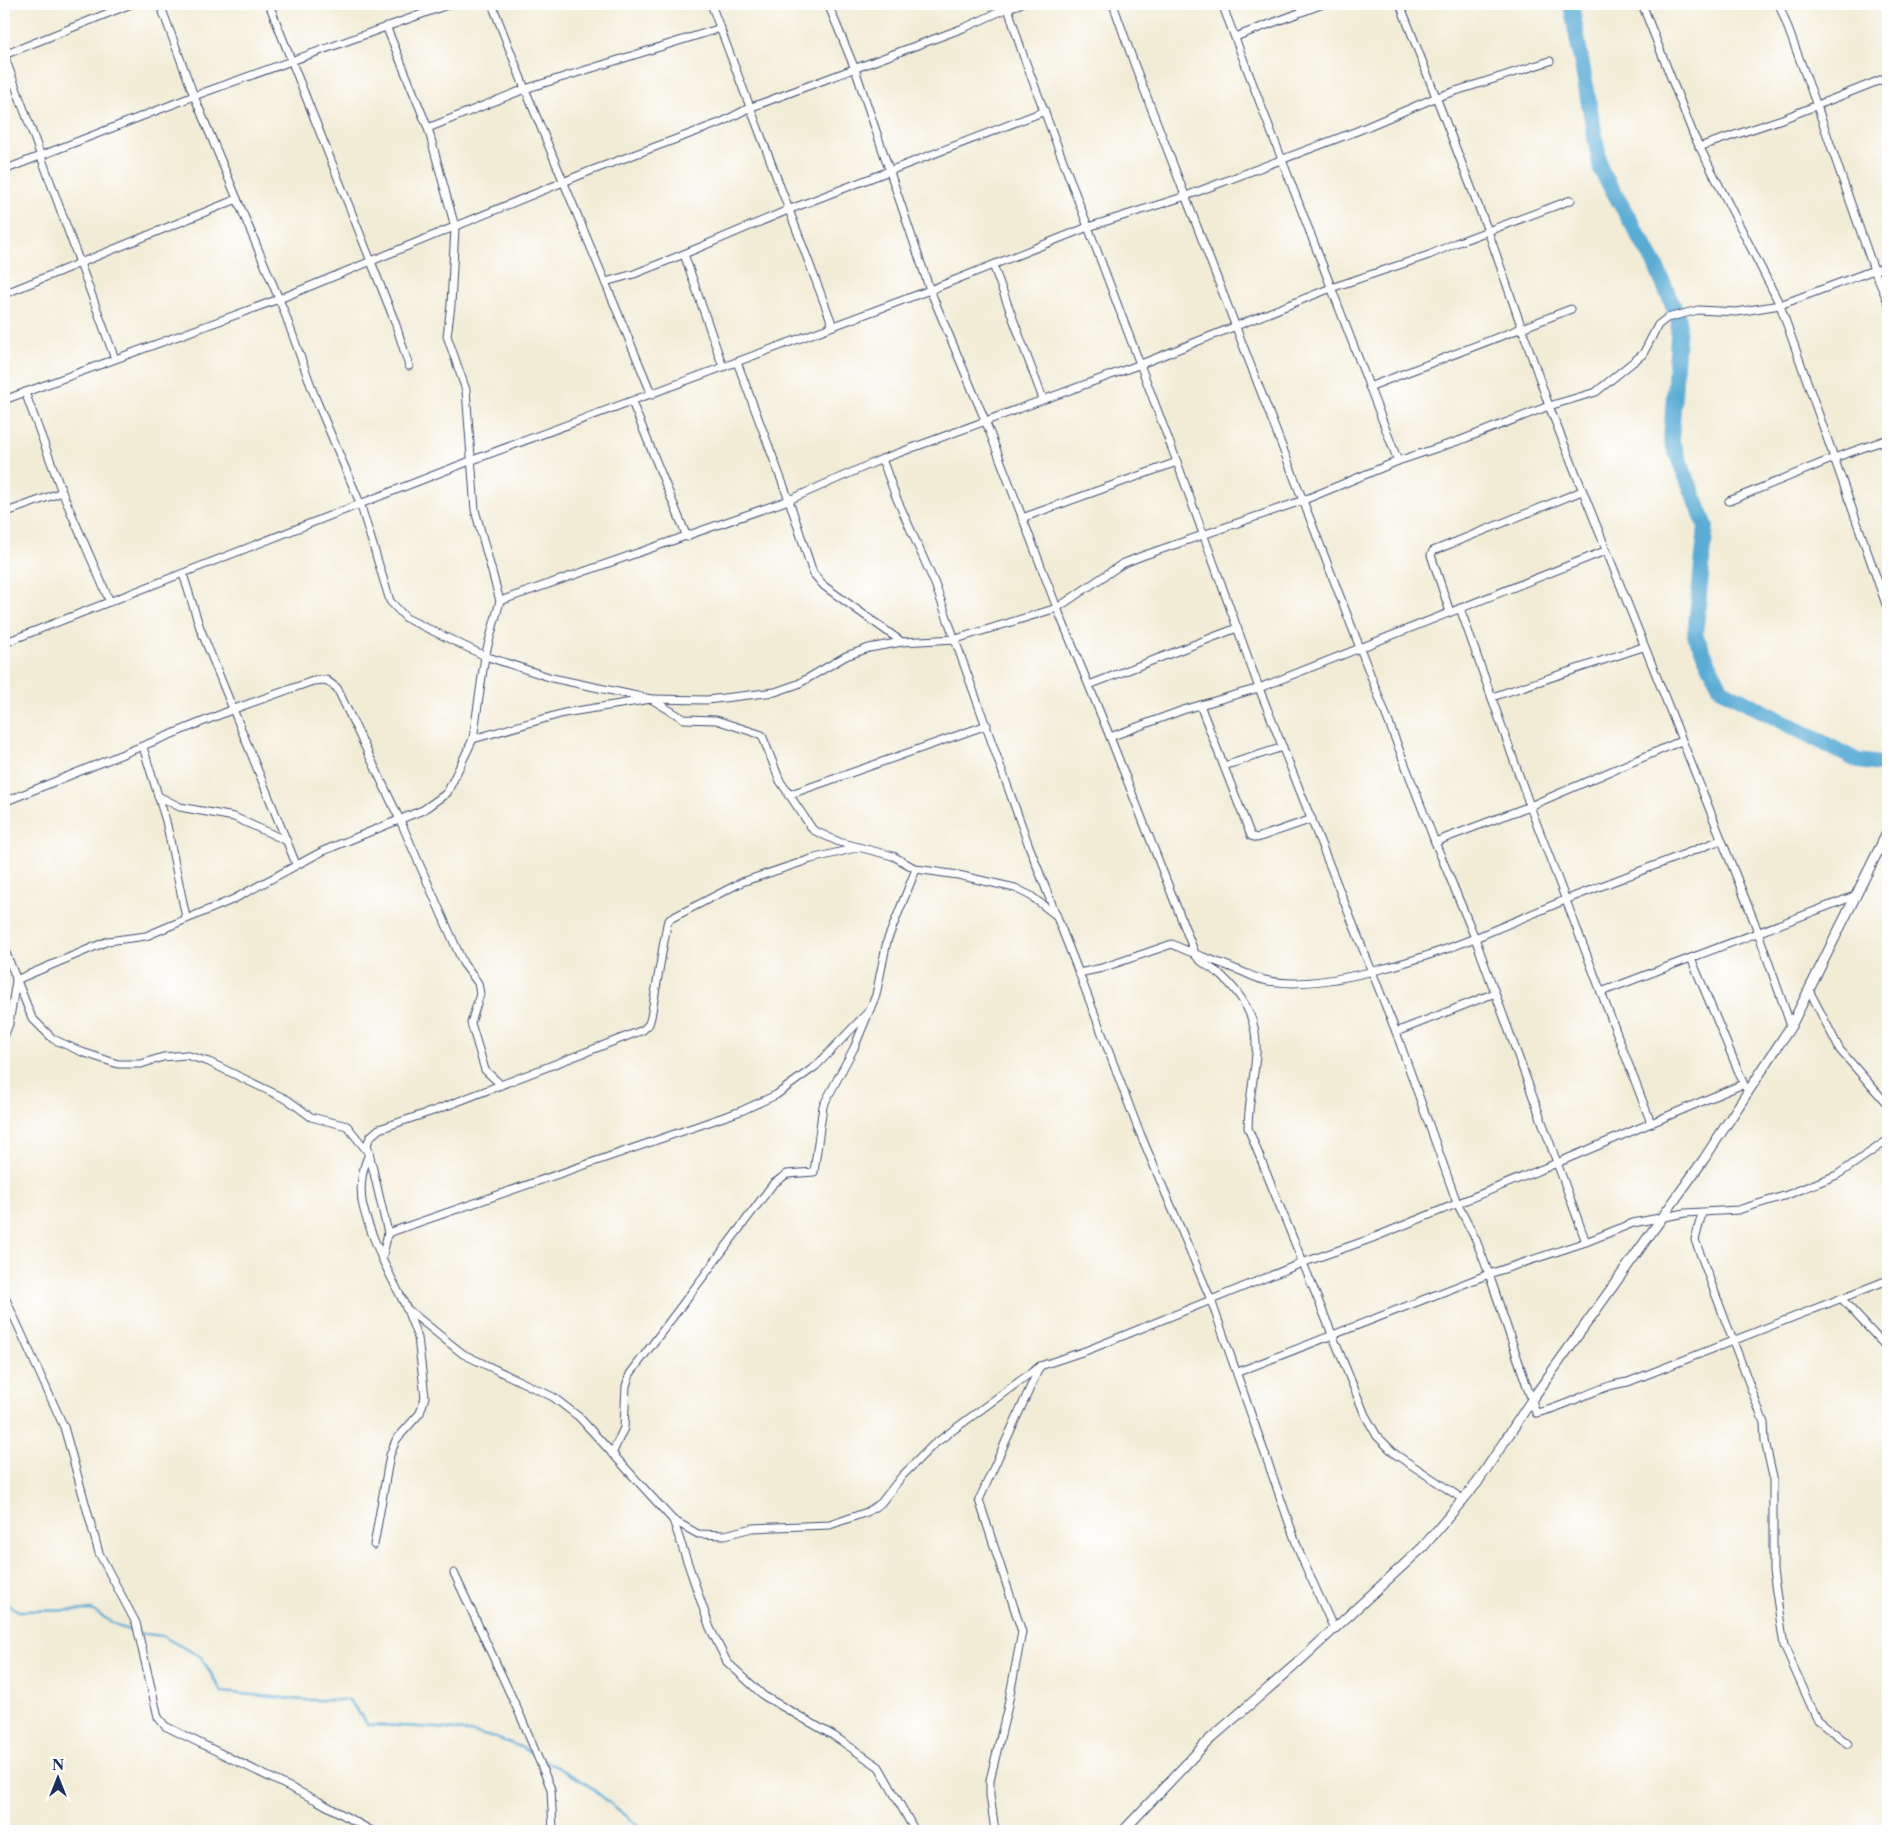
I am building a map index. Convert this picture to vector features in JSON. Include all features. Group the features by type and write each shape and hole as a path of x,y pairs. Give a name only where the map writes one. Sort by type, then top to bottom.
{"street":[{"path":"116,359 4,55 131,4"},
{"path":"160,4 194,96 279,299 315,397 360,503 390,601 406,618 485,656 552,678 651,699 684,719 716,720 762,735 780,781 813,830 856,847 893,856 916,869 958,874 1015,888 1030,896 1057,916"},
{"path":"269,4 395,322 409,366"},
{"path":"4,170 194,96 450,4"},
{"path":"492,4 525,89 652,395"},
{"path":"712,4 749,108 833,326"},
{"path":"828,4 855,69 892,171 930,290 985,420 1057,608 1196,956 1203,965 1223,977 1237,994 1255,1026 1257,1062 1248,1104 1248,1128 1365,1415 1377,1436 1395,1454 1464,1500"},
{"path":"4,400 279,299 564,182 722,122 749,108 966,27 1007,6 1020,4"},
{"path":"1114,4 1135,66 1235,326 1435,842 1475,938 1586,1242"},
{"path":"1222,4 1398,461"},
{"path":"1235,37 1323,4"},
{"path":"1400,4 1488,231 1549,406 1758,933 1791,1026"},
{"path":"1644,4 1699,147 1780,305 1888,610"},
{"path":"1779,4 1818,106 1874,270 1888,302"},
{"path":"1007,6 1088,227 1141,364 1259,688 1373,972 1458,1202 1476,1240 1489,1274 1533,1398 1536,1413 1555,1410 1888,1280"},
{"path":"16,980 108,941 146,936 234,899 296,864 423,810 447,793 473,739 485,656 500,601 475,510 466,390 447,336 451,305 455,227 428,128 386,26"},
{"path":"428,128 525,89 721,28"},
{"path":"4,643 360,503 930,290 1088,227 1186,196 1437,97 1550,61"},
{"path":"1699,147 1818,106 1888,77"},
{"path":"605,282 634,274 788,210 1045,111"},
{"path":"4,294 237,199"},
{"path":"500,601 789,500 882,459 1141,364 1331,288 1429,256 1488,231 1571,200"},
{"path":"684,254 723,367"},
{"path":"993,265 1043,399"},
{"path":"473,739 564,713 651,699 707,700 775,692 798,684 846,656 869,648 902,642 956,639 1057,608 1122,564 1304,500 1398,461 1549,406 1596,392 1643,354 1658,325 1667,318 1698,310 1737,312 1780,305 1874,270 1888,267"},
{"path":"1369,387 1571,309"},
{"path":"737,362 789,500 814,573 824,586 902,642"},
{"path":"25,392 62,492 110,602"},
{"path":"632,402 687,537"},
{"path":"1729,500 1834,458 1888,439"},
{"path":"882,459 956,639 1029,846 1137,1126 1211,1300 1238,1372 1300,1554 1334,1629"},
{"path":"1022,518 1177,462"},
{"path":"1450,612 1431,555 1433,552 1582,490"},
{"path":"4,513 62,492"},
{"path":"1110,737 1200,705 1259,688 1605,551"},
{"path":"183,574 200,628 296,864"},
{"path":"1460,608 1564,900 1651,1123"},
{"path":"1089,685 1237,628"},
{"path":"1492,696 1643,647"},
{"path":"4,802 234,709 313,681 326,680 336,688 400,820 463,963 478,983 480,994 471,1023 485,1070 501,1085"},
{"path":"1200,705 1251,836 1257,838 1312,819"},
{"path":"788,795 986,725"},
{"path":"1435,842 1530,806 1681,741"},
{"path":"143,746 166,821 186,918"},
{"path":"1224,766 1283,747"},
{"path":"158,796 180,807 234,817 287,841"},
{"path":"1886,835 1888,848"},
{"path":"1123,1831 1209,1740 1423,1547 1464,1500 1502,1448 1533,1398 1704,1159 1745,1088 1791,1026 1810,992 1886,835"},
{"path":"1079,973 1102,968 1172,944 1196,956 1212,960 1263,980 1279,982 1318,981 1373,972 1475,938 1564,900 1721,840"},
{"path":"382,1259 388,1233 367,1144 371,1136 379,1129 501,1085 643,1030 649,1024 651,1017 668,924 677,914 742,882 811,859 856,847"},
{"path":"612,1454 624,1428 626,1386 630,1374 773,1184 786,1174 814,1172 823,1106 854,1048 870,1010 880,982 887,941 916,869"},
{"path":"1601,992 1857,895"},
{"path":"4,948 32,1018 53,1039 82,1052 118,1064 141,1064 163,1058 186,1055 209,1062 288,1100 311,1117 348,1126 369,1153"},
{"path":"1691,958 1745,1088"},
{"path":"4,1037 9,1024 16,980"},
{"path":"1810,992 1840,1050 1888,1105"},
{"path":"1396,1032 1495,993"},
{"path":"388,1233 741,1111 776,1095 816,1066 870,1010"},
{"path":"406,1308 463,1354 553,1397 579,1418 673,1520 698,1534 725,1535 752,1528 830,1525 867,1512 881,1503 902,1476 933,1445 1040,1366 1088,1350 1302,1263 1370,1239 1651,1123 1745,1088"},
{"path":"1238,1372 1489,1274 1586,1242 1633,1223 1662,1216 1738,1210 1817,1184 1837,1175 1888,1140"},
{"path":"369,1153 361,1172 360,1201 382,1259 406,1308 418,1338 425,1397 420,1413 396,1440 390,1455 374,1545"},
{"path":"1702,1213 1696,1240 1764,1424 1765,1441 1773,1477 1774,1571 1784,1646 1817,1719 1848,1744"},
{"path":"4,1295 64,1427 99,1552 136,1623 158,1717 165,1726 318,1801 372,1831"},
{"path":"1841,1298 1888,1349"},
{"path":"995,1831 990,1780 1008,1710 1022,1632 979,1500 1040,1366"},
{"path":"673,1520 710,1628 726,1662 764,1696 834,1736 879,1768 915,1831"},
{"path":"454,1573 521,1717 551,1789 553,1831"}],"waterway":[{"path":"1571,4 1601,170 1655,264 1679,320 1671,440 1706,526 1695,635 1721,689 1858,761 1888,765"},
{"path":"4,1603 19,1611 92,1610 120,1627 138,1633 162,1636 201,1657 222,1692 304,1700 349,1700 368,1725 432,1728 474,1733 495,1738 534,1754"},
{"path":"539,1757 585,1783 645,1831"}]}
